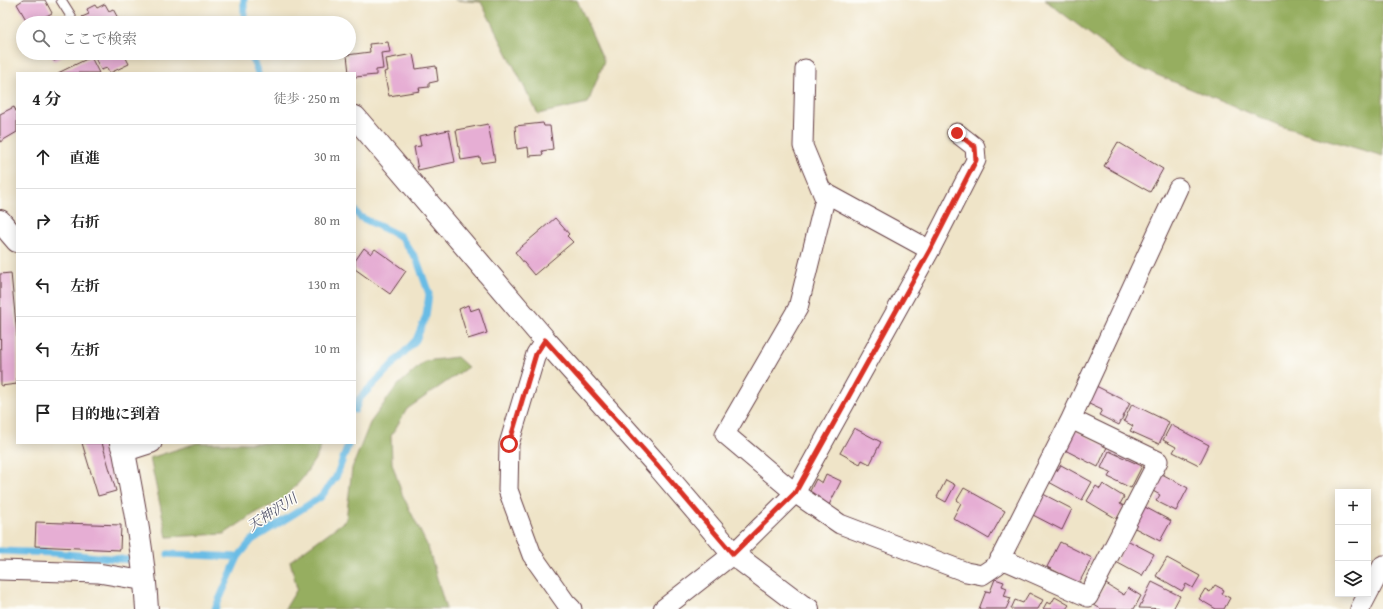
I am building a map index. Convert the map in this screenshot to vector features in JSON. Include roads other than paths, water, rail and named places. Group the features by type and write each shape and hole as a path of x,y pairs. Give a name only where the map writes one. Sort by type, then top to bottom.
{"street":[{"path":"805,70 803,146 825,199 798,308 725,434 795,493 840,524 966,572 982,575 997,565 1071,418 1178,188"},
{"path":"356,118 545,340 658,466 733,554 808,609"},
{"path":"663,609 733,554 795,493 930,250 976,160 975,147 957,133"},
{"path":"822,191 930,250"},
{"path":"6,220 16,239"},
{"path":"545,340 536,354 509,444 508,490 532,555 566,603 572,609"},
{"path":"1000,558 1088,597 1158,461 1071,418"},
{"path":"145,444 123,447 137,518 146,581 147,609"},
{"path":"1360,609 1383,566"},
{"path":"0,570 98,573 146,581"}],"lane":[{"path":"62,0 71,16"}],"waterway":[{"name":"天神沢川","path":"244,0 244,16"},
{"name":"天神沢川","path":"253,60 258,72"},
{"name":"天神沢川","path":"356,212 360,217 400,236 417,260 429,294 426,316 416,340 359,399 356,407"},
{"name":"天神沢川","path":"215,609 238,557 252,540 321,497 336,477 349,444"},
{"path":"0,551 55,553 130,560"},
{"path":"168,554 238,557"}]}
